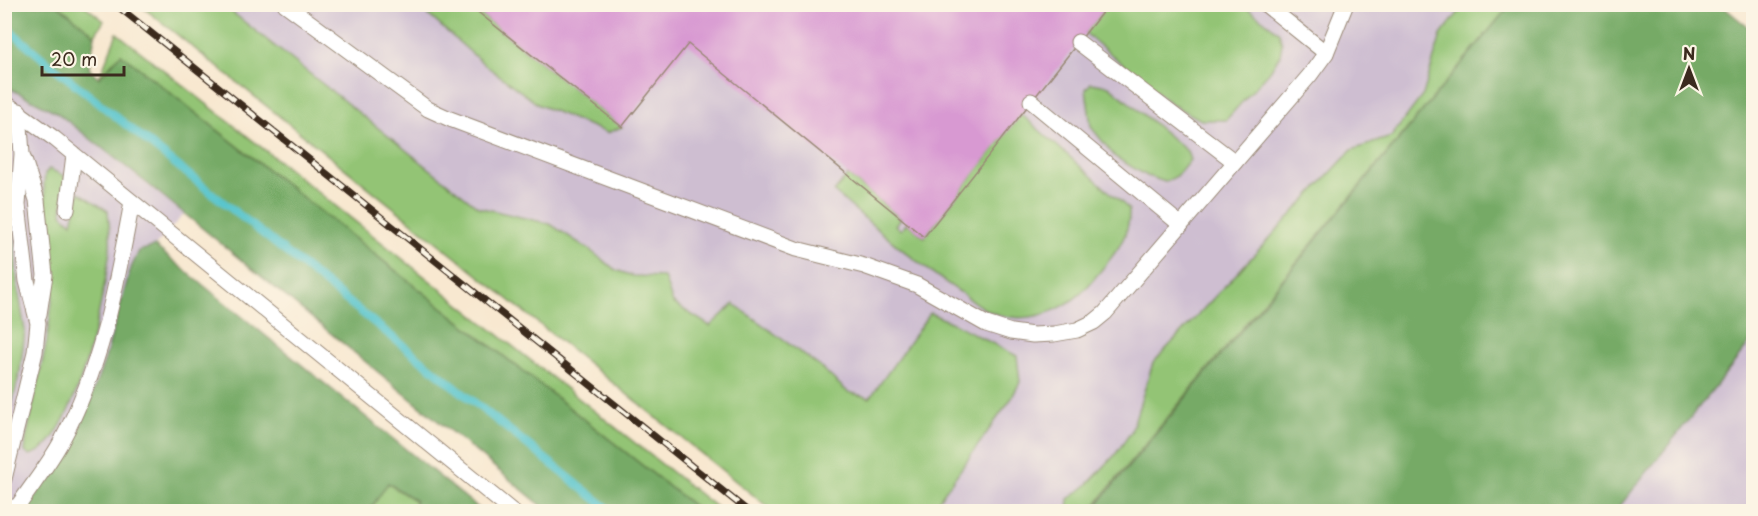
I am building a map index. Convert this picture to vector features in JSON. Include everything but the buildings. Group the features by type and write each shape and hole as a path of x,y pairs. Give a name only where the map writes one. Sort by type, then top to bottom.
{"lane":[{"path":"285,4 428,109 450,119 796,249 864,266 917,285 986,324 1011,332 1033,335 1077,330 1094,322 1105,313 1310,75 1326,52 1346,4"},
{"path":"1265,4 1326,52"},
{"path":"1078,42 1235,162"},
{"path":"1031,101 1181,225"},
{"path":"4,102 74,155 513,512"},
{"path":"4,128 18,111"},
{"path":"4,479 35,352 38,322 27,281 18,205 22,154 18,111"},
{"path":"67,210 74,155"},
{"path":"4,509 18,506 60,444 80,403 103,341 132,202"}],"shaded area":[{"path":"223,5 1511,5 1092,512 861,511"},
{"path":"4,86 56,112 184,214 155,246 139,251 131,268 105,359 80,428 25,512 4,511"},
{"path":"1753,339 1753,511 1616,511"}],"green space":[{"path":"1465,4 1510,5 1090,511 1068,511 1069,499 1086,486 1115,455 1131,432 1153,363 1352,150 1391,137 1423,95 1441,35"},
{"path":"1511,4 1721,5 1753,31 1753,339 1616,511 1092,511"},
{"path":"4,5 58,5 95,35 89,68 99,78 121,54 700,511 548,511 153,188 56,112 5,86"},
{"path":"58,5 84,5 104,21 95,35"},
{"path":"140,5 223,5 478,207 550,224 616,270 633,276 664,277 673,303 710,326 734,304 819,366 848,392 870,398 930,313 1017,356 1020,382 1011,399 931,511 773,511"},
{"path":"417,5 469,5 622,127 607,133 539,105 485,65"},
{"path":"1108,5 1243,5 1279,32 1282,44 1280,55 1270,71 1226,120 1201,120 1173,105 1085,33"},
{"path":"117,33 721,511 700,511 121,54 99,78"},
{"path":"1091,83 1109,86 1187,151 1190,160 1177,176 1165,182 1147,176 1115,157 1091,127 1086,89"},
{"path":"1021,114 1129,209 1129,220 1118,248 1084,291 1073,300 1047,313 1019,318 991,312 979,306 911,257 834,192 848,175 901,219 895,225 901,230 907,223 924,237"},
{"path":"49,169 65,176 62,214 72,223 79,192 108,211 110,248 95,330 74,397 46,446 29,455 25,452 26,439 47,340 53,295 44,186 45,174"},
{"path":"5,175 11,190 17,282 25,331 20,371 5,433"},
{"path":"155,246 482,511 410,511 416,501 388,483 369,511 25,512 80,428 105,359 131,268 139,251"},
{"path":"387,483 416,501 410,511 369,512"}],"waterway":[{"path":"4,25 41,57 612,512"}],"railway":[{"path":"115,4 749,512"}]}
